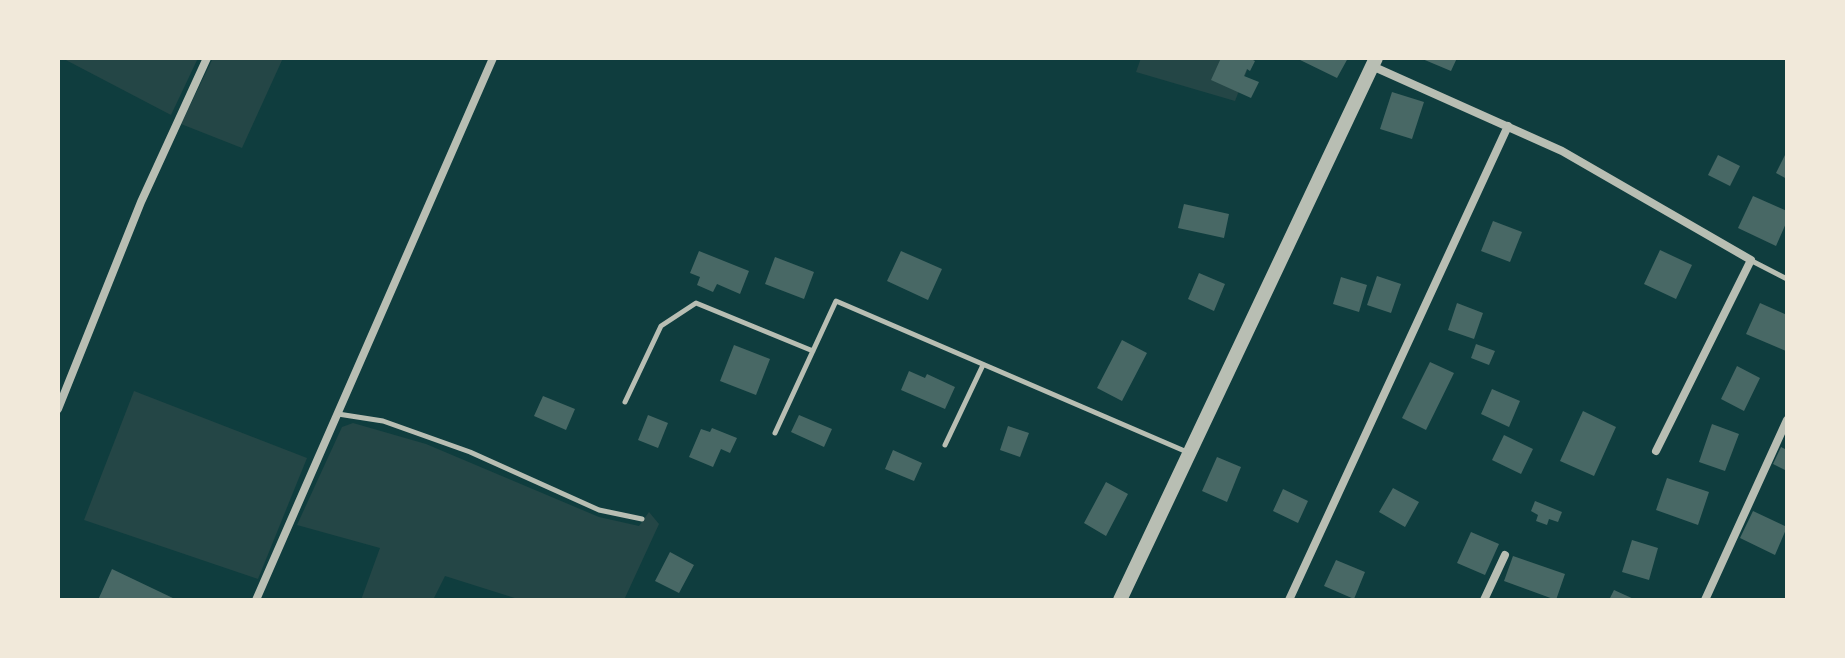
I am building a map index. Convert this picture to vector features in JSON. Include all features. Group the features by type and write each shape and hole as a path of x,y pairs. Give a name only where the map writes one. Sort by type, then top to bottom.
{"street":[{"path":"58,409 141,202 207,58"},
{"path":"256,600 493,58"},
{"path":"1120,600 1374,62 1562,151 1751,260 1656,451"},
{"path":"1289,600 1508,126"},
{"path":"1705,600 1787,420"},
{"path":"1484,600 1505,555"}],"lane":[{"path":"1751,260 1787,279"},
{"path":"775,433 836,301 1188,452"},
{"path":"625,402 661,326 696,303 813,351"},
{"path":"945,445 983,365"},
{"path":"338,414 383,421 470,452 599,510 642,519"}],"shaded area":[{"path":"62,58 198,58 171,115"},
{"path":"213,58 283,58 242,148 181,124"},
{"path":"1141,58 1252,58 1235,101 1136,72"},
{"path":"134,391 307,458 258,579 84,520"},
{"path":"353,423 426,444 599,517 639,526 649,512 659,524 624,600 521,600 445,576 433,600 361,600 380,548 297,525 342,427"}],"building":[{"path":"1221,58 1249,58 1255,61 1244,76 1259,82 1251,98 1211,80"},
{"path":"1296,58 1348,58 1337,78"},
{"path":"1420,58 1457,58 1451,71"},
{"path":"1392,92 1424,102 1412,139 1380,129"},
{"path":"1787,151 1787,179 1776,173"},
{"path":"1718,155 1740,166 1730,186 1708,175"},
{"path":"1753,196 1787,211 1787,221 1776,246 1738,228"},
{"path":"1184,204 1229,214 1224,238 1178,228"},
{"path":"1493,221 1522,232 1510,262 1481,251"},
{"path":"1660,250 1692,265 1676,299 1644,284"},
{"path":"699,251 749,271 740,294 717,284 713,292 697,285 700,277 690,273"},
{"path":"901,251 942,269 928,300 887,281"},
{"path":"775,257 814,272 804,299 765,284"},
{"path":"1199,273 1225,284 1214,311 1188,299"},
{"path":"1377,276 1401,284 1391,313 1367,305"},
{"path":"1341,277 1367,285 1359,312 1333,304"},
{"path":"1457,303 1483,313 1474,339 1448,330"},
{"path":"1760,303 1787,315 1786,351 1746,334"},
{"path":"1122,340 1147,353 1122,401 1097,388"},
{"path":"1476,344 1495,351 1489,365 1471,358"},
{"path":"734,345 770,359 756,395 720,381"},
{"path":"1430,362 1454,373 1426,430 1402,418"},
{"path":"1737,366 1760,378 1744,411 1721,399"},
{"path":"909,371 925,378 927,374 955,387 945,409 901,390"},
{"path":"1492,389 1520,401 1509,427 1481,414"},
{"path":"543,396 575,409 566,430 534,416"},
{"path":"1583,411 1616,427 1594,476 1560,461"},
{"path":"648,415 668,423 658,448 638,440"},
{"path":"799,415 832,429 824,447 791,432"},
{"path":"1712,424 1739,434 1725,471 1699,462"},
{"path":"1008,426 1029,433 1020,457 1000,450"},
{"path":"712,428 737,438 730,453 721,449 713,467 689,457 701,429 710,432"},
{"path":"1504,435 1533,449 1521,474 1492,460"},
{"path":"1781,447 1787,450 1787,471 1773,464"},
{"path":"893,450 922,463 914,481 885,469"},
{"path":"1217,457 1241,467 1227,502 1202,491"},
{"path":"1667,478 1709,492 1698,525 1656,510"},
{"path":"1106,482 1128,494 1106,536 1084,523"},
{"path":"1393,488 1419,502 1405,527 1379,512"},
{"path":"1283,489 1308,501 1298,523 1273,511"},
{"path":"1535,501 1562,512 1558,522 1549,519 1547,525 1536,521 1538,515 1531,511"},
{"path":"1753,511 1787,527 1775,555 1740,538"},
{"path":"1471,532 1499,544 1485,575 1457,563"},
{"path":"1632,540 1658,548 1649,580 1622,572"},
{"path":"670,552 694,565 679,593 655,581"},
{"path":"1513,556 1565,574 1556,600 1504,581"},
{"path":"1336,560 1365,572 1354,599 1324,586"},
{"path":"112,569 177,600 98,600"},
{"path":"1614,590 1636,600 1609,600"}]}
